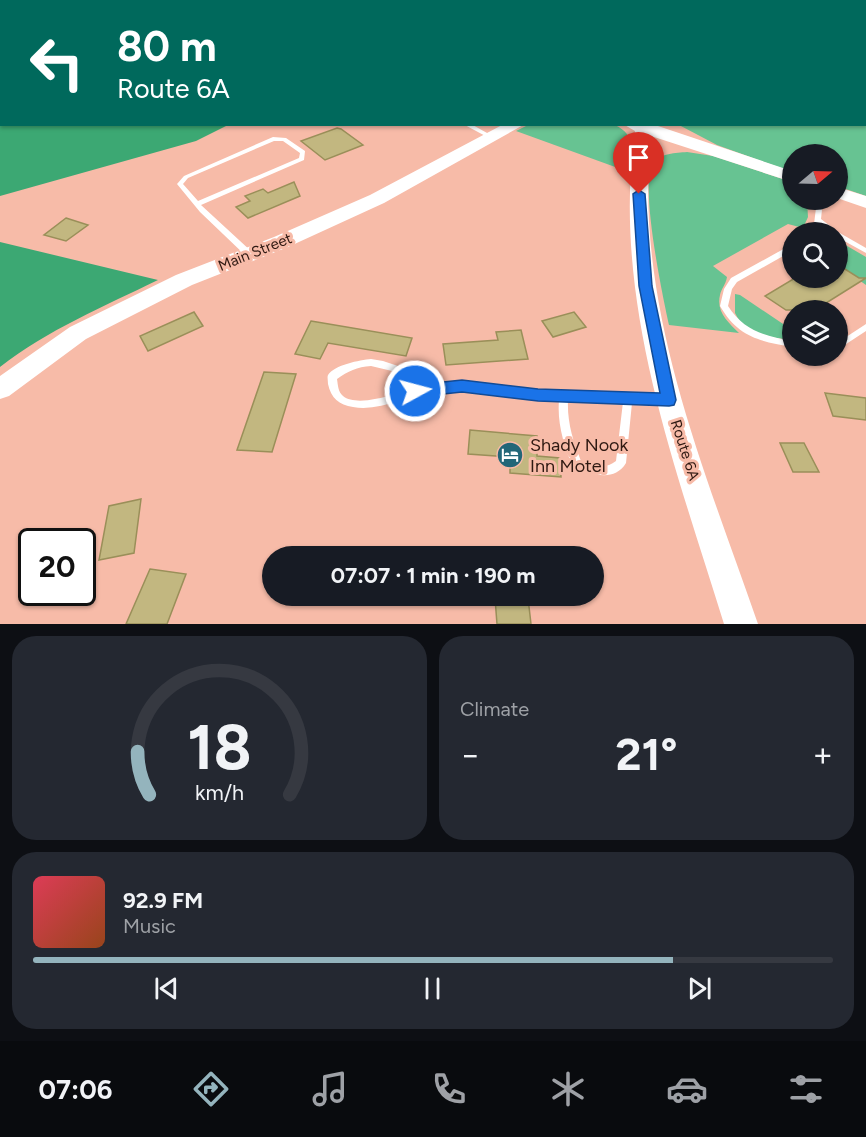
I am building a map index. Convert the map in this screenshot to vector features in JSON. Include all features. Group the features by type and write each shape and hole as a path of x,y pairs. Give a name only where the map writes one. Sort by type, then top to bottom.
{"main road":[{"name":"Main Street","path":"0,389 78,333 184,280 312,229 377,199 514,126"},
{"path":"646,126 735,158"},
{"path":"646,126 782,174"},
{"name":"Route 6A","path":"646,126 640,159 639,214 646,286 669,400 741,624"},
{"path":"640,159 647,153 660,149 702,148"},
{"path":"848,196 866,202"}],"lane":[{"path":"470,126 493,138"},
{"path":"197,204 302,159 303,152 284,139 273,140 186,177 180,183 197,204 249,255"},
{"path":"819,210 818,220 821,222"},
{"path":"848,240 866,251"},
{"path":"782,254 734,280 728,289 724,306 735,322 747,332 766,340 782,342"},
{"path":"848,339 866,327"},
{"path":"432,388 389,364 374,362 356,364 332,377 336,393 343,400 359,404 432,388 462,386 564,396 669,400"},
{"path":"564,396 562,413 567,443 577,464 599,472 614,470 621,464 628,399"}],"green space":[{"path":"0,126 226,126 196,141 0,196"},
{"path":"526,126 617,126 630,139 632,151 629,172 516,131"},
{"path":"681,126 866,126 866,196 848,190 848,144 782,144 782,168 717,145"},
{"path":"687,152 713,156 782,179 782,210 808,210 806,222 782,222 782,227 713,266 727,277 720,295 721,312 739,333 669,325 650,216 649,193 649,175 653,163 668,154"},
{"path":"0,242 158,280 37,341 0,367"},
{"path":"848,246 866,257 866,285 848,272"},
{"path":"735,294 782,323 782,339 752,331 740,321 735,313"}],"building":[{"path":"337,128 363,145 325,160 301,141"},
{"path":"294,182 300,196 248,218 236,207 250,201 245,196 263,189 268,193"},
{"path":"66,218 88,225 66,241 44,235"},
{"path":"848,271 859,278 866,278 831,300 782,300 782,307 765,296 782,286 782,288 848,288"},
{"path":"194,312 203,326 148,351 140,336"},
{"path":"574,312 586,327 553,337 542,321"},
{"path":"311,321 412,338 406,356 328,343 320,359 295,354"},
{"path":"521,330 528,359 446,365 443,344 498,340 496,332"},
{"path":"264,372 296,374 272,452 237,450"},
{"path":"825,393 866,398 866,420 833,416"},
{"name":"Shady Nook Inn Motel","path":"470,430 537,436 537,456 560,458 561,477 510,473 510,457 468,454"},
{"path":"780,443 804,443 819,472 793,472"},
{"path":"141,499 134,553 99,560 109,506"},
{"path":"150,569 186,574 167,624 126,624"},
{"path":"496,606 529,606 531,624 497,624"}],"place":[{"name":"Shady Nook Inn Motel","path":"510,455"}],"route":[{"path":"415,391 462,386 538,395 669,400 646,286 640,237 639,194"}]}
